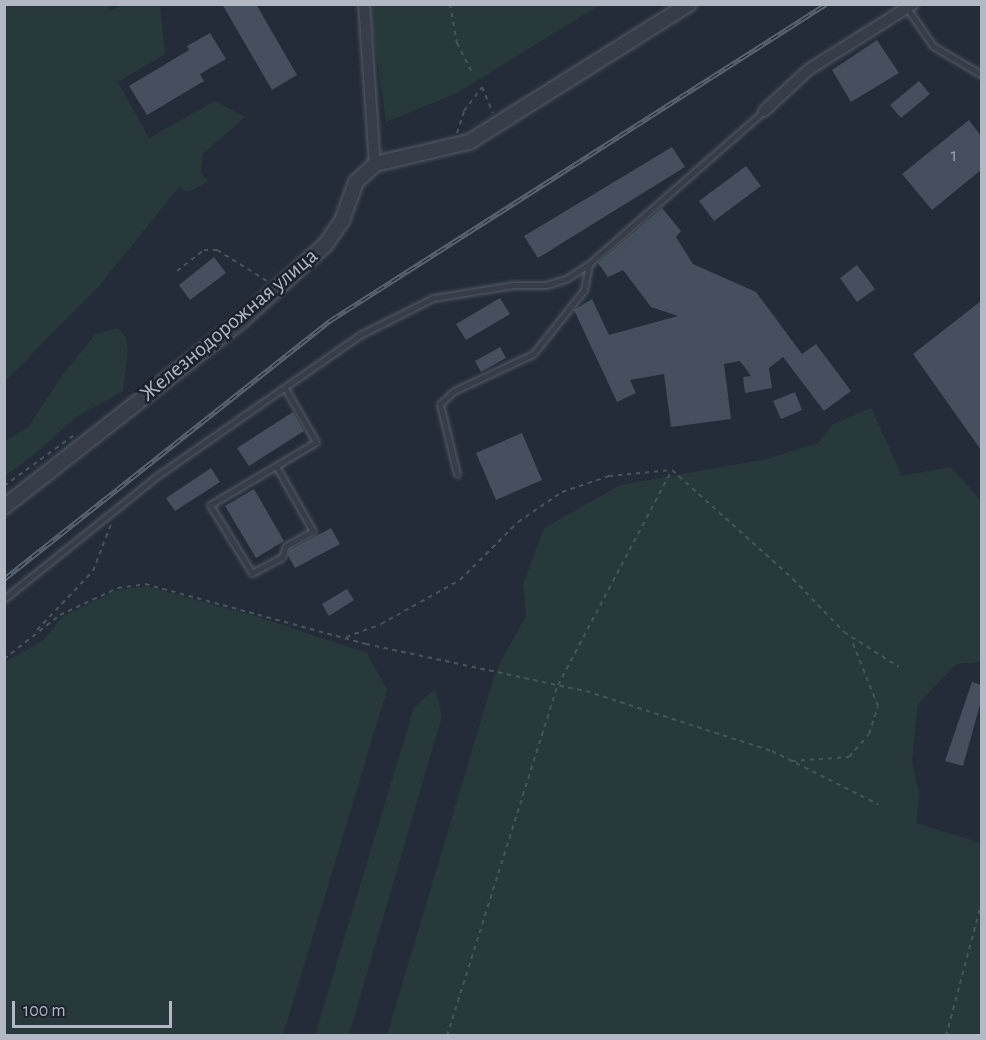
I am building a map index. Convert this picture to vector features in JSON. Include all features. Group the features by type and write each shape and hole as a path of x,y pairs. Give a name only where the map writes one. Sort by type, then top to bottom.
{"street":[{"path":"364,4 375,164 449,149 498,126 689,4"},
{"path":"765,111 808,70 910,6"},
{"name":"Железнодорожная улица","path":"4,507 241,321 325,245 342,220 356,182 375,164"}],"lane":[{"path":"910,6 933,46 981,75"},
{"path":"4,599 157,476 360,335 433,298 514,285 546,285 566,279 589,264 765,111"},
{"path":"457,474 440,404 454,391 533,354 584,290 589,264"},
{"path":"276,466 313,531 286,546 282,557 252,573 210,505 316,442 285,388"}],"path":[{"path":"450,4 457,43 471,71"},
{"path":"449,149 464,111 482,87 498,126"},
{"name":"Железнодорожная улица","path":"177,271 204,250 217,250 274,286"},
{"path":"4,486 80,431"},
{"path":"447,1035 558,685 672,470"},
{"path":"344,638 381,624 460,580 518,522 562,492 609,476 672,470 849,636 899,667"},
{"path":"21,647 93,571 115,512"},
{"path":"4,659 60,615 118,588 145,584 344,638 558,685 772,751 878,804"},
{"path":"792,761 849,757 869,734 878,706 849,636"},
{"path":"946,1035 981,901"}],"shaded area":[{"path":"5,4 110,5 108,11 123,5 160,5 165,54 118,82 149,138 215,101 245,117 203,154 201,172 208,182 187,192 179,187 100,285 5,381"},
{"path":"369,5 600,5 457,93 386,122"},
{"path":"118,328 126,337 128,351 123,391 76,417 31,457 5,476 5,441 28,427 63,374 96,334"},
{"path":"871,408 902,476 950,467 981,500 981,662 956,664 918,704 912,762 919,794 916,823 981,843 981,1035 387,1035 496,670 526,616 523,584 544,528 620,485 767,459 818,443 833,424"},
{"path":"145,586 255,616 367,653 387,690 283,1035 5,1035 5,662 42,641 62,617 115,591"},
{"path":"435,689 442,716 349,1035 315,1035 414,707"}],"building":[{"path":"222,4 256,4 297,75 272,90"},
{"path":"210,33 226,59 200,74 204,81 147,115 129,86 189,50 187,46"},
{"path":"877,40 899,73 851,102 832,70"},
{"path":"919,81 930,94 901,118 890,105"},
{"path":"969,120 981,136 981,170 932,210 902,174"},
{"path":"672,147 685,167 538,258 524,236"},
{"path":"746,166 761,186 714,221 699,201"},
{"path":"662,208 681,231 676,237 693,264 756,292 802,354 816,344 851,391 824,411 783,357 769,368 772,388 745,393 743,377 751,376 740,361 724,364 731,419 671,427 664,374 630,380 636,393 617,402 574,310 592,299 609,335 678,316 651,307 623,270 608,277 598,263"},
{"path":"214,257 226,273 190,300 179,285"},
{"path":"857,265 875,289 857,302 840,278"},
{"path":"500,298 510,314 466,340 456,324"},
{"path":"981,301 981,450 913,354"},
{"path":"500,347 506,358 481,372 475,361"},
{"path":"795,392 802,410 781,419 773,401"},
{"path":"293,412 304,431 249,466 237,448"},
{"path":"522,433 542,480 496,500 476,453"},
{"path":"211,468 220,482 175,511 166,498"},
{"path":"254,489 284,541 256,558 225,506"},
{"path":"331,528 340,544 295,568 288,555 290,550"},
{"path":"347,589 354,600 329,616 322,604"},
{"path":"972,682 981,685 981,701 963,766 945,761"}],"railway":[{"path":"4,579 331,320 826,4"}]}
